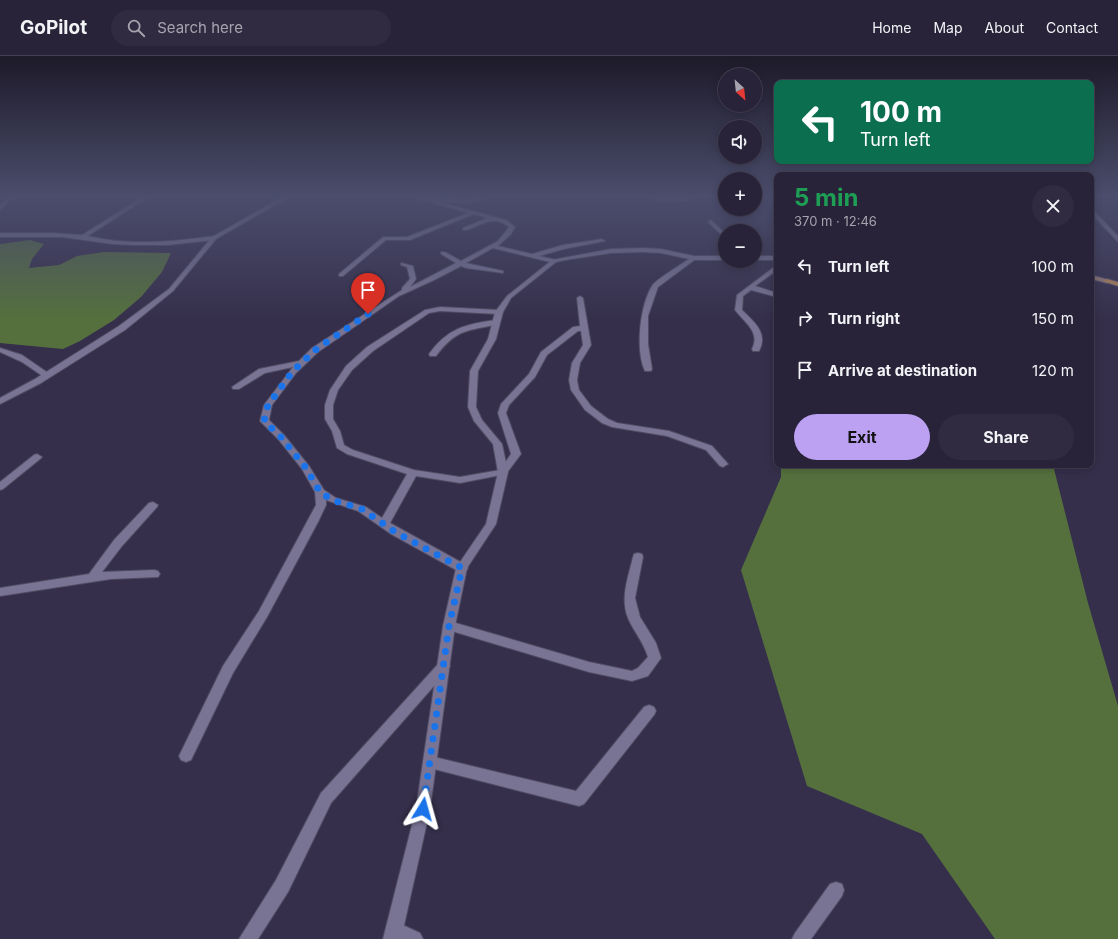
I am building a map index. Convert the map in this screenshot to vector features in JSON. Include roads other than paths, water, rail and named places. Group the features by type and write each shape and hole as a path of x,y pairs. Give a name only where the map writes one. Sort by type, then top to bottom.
{"main road":[{"path":"1094,278 1118,283"}],"street":[{"path":"73,237 121,243 148,244 188,242 214,238"},
{"path":"341,275 385,238 408,239 412,237"},
{"path":"186,756 228,670 263,614 321,505 320,492 306,468 281,437 264,421 268,405 293,371 315,350 397,295 430,280 500,242 505,237"},
{"path":"0,401 47,375 122,328 171,290 214,238"},
{"path":"531,256 563,247 602,241"},
{"path":"492,246 554,261"},
{"path":"503,472 497,444 478,421 472,407 474,371 492,339 497,317 509,297 554,261 566,258 611,252 644,250 661,251 694,258 718,258"},
{"path":"443,253 466,266 501,272"},
{"path":"648,369 644,344 644,316 655,286 694,258"},
{"path":"762,258 774,258"},
{"path":"397,295 413,279 410,266 403,264"},
{"path":"756,349 759,343 757,330 738,310 740,295 774,268"},
{"path":"750,287 774,294"},
{"path":"580,298 587,345 576,363 573,380 575,390 588,408 615,425 670,434 709,448 723,464"},
{"path":"497,317 448,309 427,311 370,349 341,377 328,405 328,419 336,431 340,446 350,452 413,473 460,480 503,472"},
{"path":"433,354 440,343 454,331 497,317"},
{"path":"414,939 393,934 423,809 449,626 462,568 490,524 503,472 516,454 502,413 505,404 532,375 544,354 576,329 584,328"},
{"path":"0,350 26,360 47,375"},
{"path":"236,387 262,371 300,364"},
{"path":"0,487 38,457"},
{"path":"384,524 413,473"},
{"path":"320,492 332,500 362,509 384,524 462,568"},
{"path":"93,577 118,543 153,505"},
{"path":"449,626 589,666 632,676 643,672 655,658 650,643 634,618 629,598 638,557"},
{"path":"0,592 67,583 93,577 127,574 154,574"},
{"path":"248,939 282,886 326,798 444,666"},
{"path":"430,762 579,799 649,711"},
{"path":"800,939 836,890"}]}
